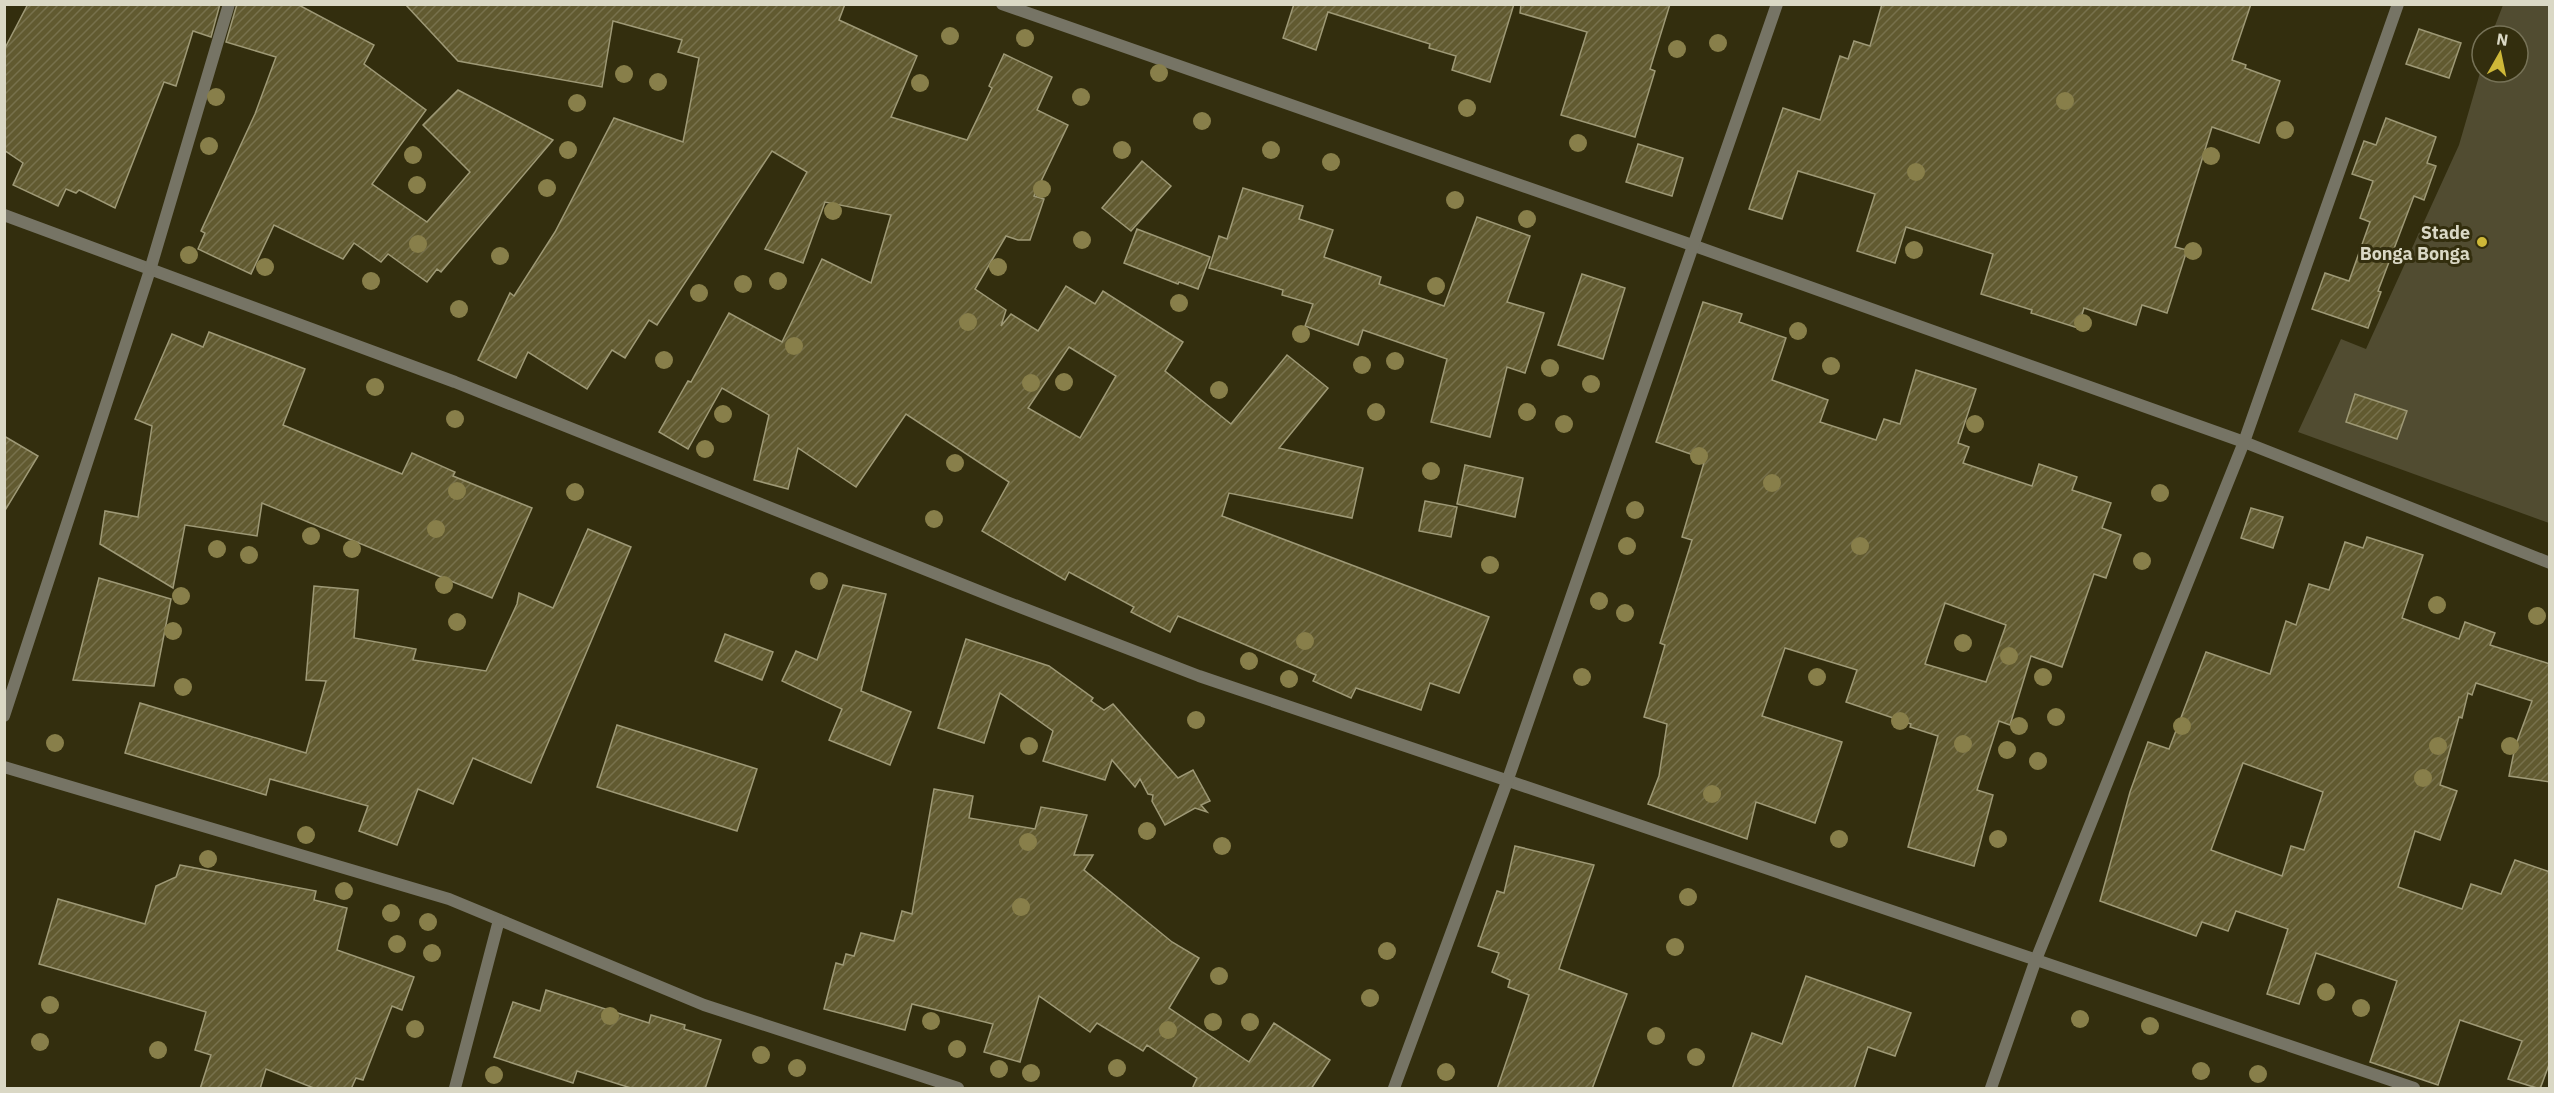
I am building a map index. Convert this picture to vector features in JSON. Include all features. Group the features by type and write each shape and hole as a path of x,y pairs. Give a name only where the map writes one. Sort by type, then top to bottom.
{"street":[{"path":"4,716 150,270 230,4"},
{"path":"1002,4 1692,245 2244,442 2550,563"},
{"path":"1394,1089 1508,779 1692,245 1778,4"},
{"path":"1991,1089 2035,962 2244,442 2398,4"},
{"path":"4,215 455,381 988,595 1199,676 1508,779 2035,962 2414,1089"},
{"path":"4,767 449,899 704,1005 958,1089"},
{"path":"455,1089 499,920"}],"shaded area":[{"name":"Stade Bonga Bonga","path":"2503,5 2549,5 2549,523 2298,432 2341,339 2366,349 2459,145 2477,84 2530,84 2530,24 2496,24"}],"building":[{"path":"28,4 220,4 211,37 193,31 176,86 164,82 115,208 79,190 76,193 66,189 58,206 13,185 23,163 4,150 4,50"},
{"path":"237,4 297,4 374,45 364,64 426,110 372,184 427,222 470,172 423,125 458,90 553,140 441,272 437,269 427,282 388,254 381,262 354,243 343,259 274,225 251,274 198,249 205,233 201,231 255,114 276,57 226,42"},
{"path":"405,4 845,4 839,20 917,56 891,117 967,140 992,88 989,86 1004,54 1052,77 1037,110 1068,125 1034,196 1044,199 1030,240 1018,240 1006,236 975,289 1006,310 1001,326 1011,314 1038,331 1066,286 1095,304 1103,291 1183,342 1165,371 1231,424 1287,355 1328,388 1279,448 1363,468 1352,518 1229,493 1222,516 1489,617 1459,693 1430,683 1421,710 1356,688 1351,698 1313,681 1316,675 1178,616 1170,632 1131,612 1134,607 1069,572 1065,580 982,531 1009,482 906,414 856,487 798,448 788,489 754,480 769,415 722,388 688,449 659,432 688,381 691,382 729,313 782,342 822,259 871,283 891,215 825,202 803,263 765,249 807,172 772,151 657,325 649,320 625,358 612,350 587,389 528,352 516,378 478,360 510,293 514,296 555,232 614,118 683,142 699,58 678,52 682,40 613,21 602,87 458,61","holes":["1069,347 1116,376 1080,438 1028,408"]},
{"path":"1294,4 1514,4 1490,82 1452,70 1456,56 1429,48 1430,44 1328,12 1316,50 1283,38"},
{"path":"1521,4 1670,4 1650,69 1655,71 1635,137 1561,115 1587,32 1520,13"},
{"path":"1882,4 2251,4 2232,60 2246,65 2245,68 2280,81 2259,143 2212,127 2175,247 2187,250 2167,313 2142,305 2136,325 2084,308 2078,328 2031,313 2032,310 1981,294 1993,254 1906,227 1895,263 1857,251 1875,194 1798,171 1782,219 1749,209 1783,108 1820,120 1840,56 1848,59 1854,41 1870,46"},
{"path":"2419,29 2461,43 2449,78 2406,64"},
{"path":"2386,118 2436,137 2427,163 2436,166 2424,200 2414,196 2378,291 2381,292 2368,328 2312,309 2325,273 2349,281 2370,222 2360,218 2373,181 2352,174 2364,141 2376,145"},
{"path":"1638,144 1683,158 1672,196 1626,182"},
{"path":"1142,161 1171,186 1131,231 1102,208"},
{"path":"1243,188 1303,206 1299,219 1333,230 1324,257 1381,277 1379,284 1444,306 1477,217 1530,236 1507,302 1544,313 1525,373 1507,367 1490,437 1431,422 1447,359 1363,330 1358,345 1305,326 1313,304 1282,295 1283,290 1209,268 1219,236 1227,239"},
{"path":"1137,229 1210,257 1198,289 1179,282 1178,284 1124,263"},
{"path":"1582,274 1625,288 1603,359 1558,345"},
{"path":"1703,302 1742,314 1739,322 1786,338 1772,380 1828,400 1820,422 1876,440 1884,419 1900,424 1916,370 1976,389 1958,443 1969,447 1963,463 2032,486 2039,464 2077,477 2072,490 2111,503 2102,528 2121,535 2106,578 2094,574 2062,667 2031,656 2010,725 1999,721 1977,790 1993,795 1974,866 1908,847 1938,736 1910,727 1911,724 1846,702 1857,670 1785,648 1762,716 1842,742 1815,823 1756,802 1747,839 1648,804 1659,776 1667,724 1644,717 1665,645 1660,643 1692,540 1682,537 1705,459 1656,442","holes":["1945,603 2006,625 1986,682 1925,664"]},
{"path":"209,332 305,369 283,425 402,474 412,453 455,472 453,476 532,508 492,598 262,503 257,536 185,525 173,588 100,544 105,511 138,517 152,426 135,419 172,334 203,347"},
{"path":"2355,394 2407,411 2397,439 2346,422"},
{"path":"4,436 38,456 4,512"},
{"path":"1465,465 1523,478 1515,517 1457,504"},
{"path":"1425,501 1457,507 1451,537 1419,531"},
{"path":"2251,508 2283,517 2273,548 2241,538"},
{"path":"588,529 631,547 531,783 473,758 453,804 418,789 397,845 359,831 368,806 270,779 266,795 125,753 140,703 306,753 326,681 306,680 314,586 358,590 354,638 416,649 413,660 486,671 517,604 519,593 553,608"},
{"path":"2367,537 2423,555 2402,618 2459,639 2465,622 2495,633 2490,645 2550,664 2550,782 2509,776 2515,747 2532,701 2476,683 2472,695 2468,693 2462,718 2459,717 2440,785 2457,791 2440,840 2415,831 2398,887 2462,909 2471,884 2501,894 2515,860 2550,872 2550,1062 2540,1089 2508,1079 2522,1041 2460,1020 2438,1085 2370,1062 2397,981 2316,953 2299,1004 2267,994 2288,929 2236,911 2228,931 2202,922 2196,936 2100,901 2130,792 2148,742 2169,749 2206,652 2270,674 2286,621 2296,625 2309,584 2329,590 2345,542 2363,548","holes":["2243,763 2323,792 2304,850 2291,846 2282,876 2211,850"]},
{"path":"99,578 171,599 154,686 73,680"},
{"path":"843,585 886,594 861,691 911,712 890,765 829,740 842,709 782,681 796,651 817,660"},
{"path":"725,634 773,652 762,680 715,661"},
{"path":"966,639 1049,666 1093,698 1091,701 1104,710 1113,704 1178,778 1193,770 1210,801 1201,805 1207,812 1195,808 1165,825 1152,801 1153,795 1148,794 1140,779 1135,787 1112,760 1105,780 1043,761 1053,731 1000,693 984,743 938,728"},
{"path":"617,725 757,769 737,831 597,787"},
{"path":"934,789 973,796 969,818 1035,829 1041,807 1087,815 1074,855 1093,855 1084,870 1172,942 1199,958 1169,1008 1249,1062 1274,1023 1330,1060 1311,1089 1192,1089 1197,1078 1147,1045 1143,1051 1097,1023 1090,1032 1039,996 1020,1062 984,1052 993,1024 912,1004 905,1030 824,1009 836,963 843,965 846,954 854,956 861,933 894,941 902,911 912,914"},
{"path":"1515,846 1594,865 1559,969 1627,994 1592,1089 1497,1089 1529,995 1508,987 1510,980 1492,972 1499,953 1478,946 1497,891 1504,893"},
{"path":"180,865 316,891 314,900 347,908 337,950 414,977 402,1010 392,1006 363,1080 356,1078 351,1089 316,1089 266,1069 260,1089 200,1089 211,1055 195,1050 206,1012 39,964 58,899 145,924 156,886 176,877"},
{"path":"1806,976 1911,1013 1895,1056 1868,1047 1854,1089 1732,1089 1752,1033 1782,1044"},
{"path":"546,990 649,1023 651,1015 685,1025 684,1029 721,1040 705,1089 634,1089 577,1071 573,1083 494,1057 513,1002 540,1011"}],"place":[{"name":"Stade Bonga Bonga","path":"2482,242"}]}
